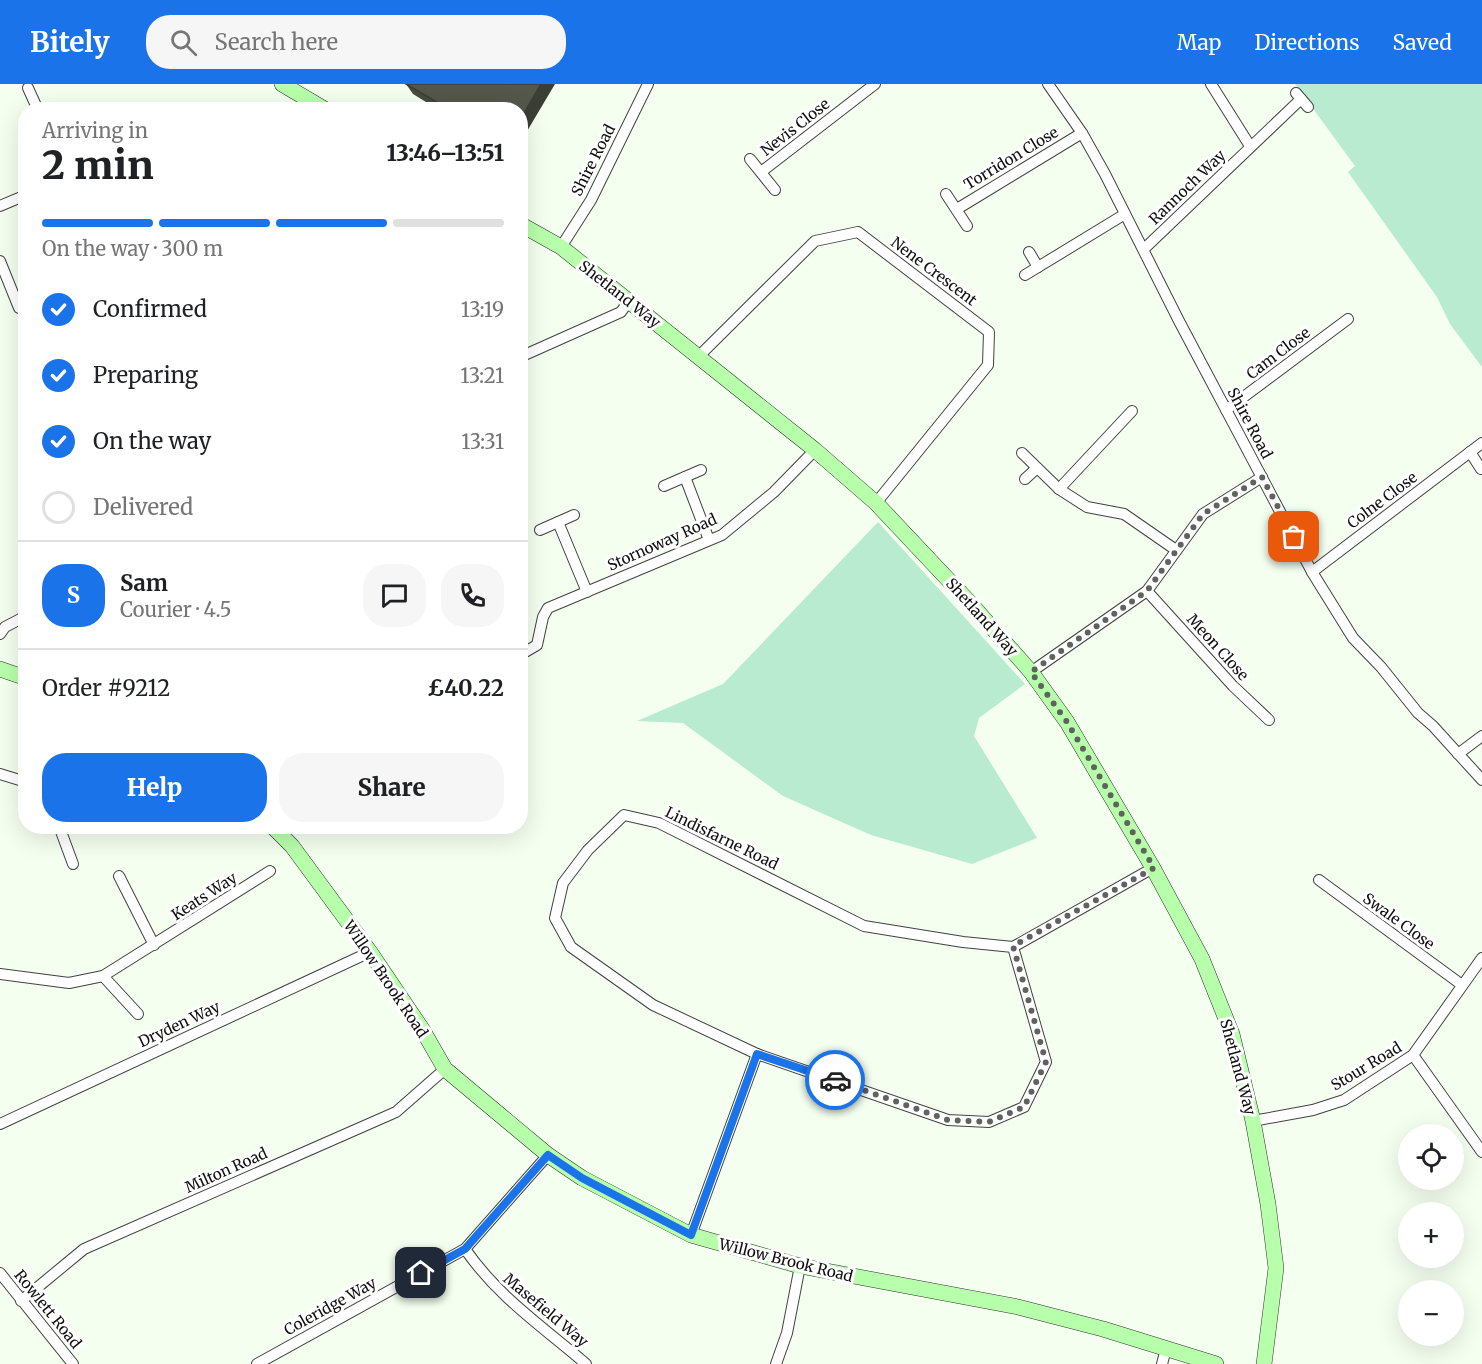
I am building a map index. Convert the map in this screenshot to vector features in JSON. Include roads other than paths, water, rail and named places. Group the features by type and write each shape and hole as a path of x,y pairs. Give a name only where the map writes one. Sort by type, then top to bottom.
{"street":[{"path":"282,84 312,102"},
{"name":"Shire Road","path":"561,247 591,200 648,84"},
{"name":"Nevis Close","path":"761,172 875,84"},
{"name":"Shire Road","path":"1048,84 1082,133 1145,248 1168,301 1312,572 1353,638 1381,667 1418,713 1482,780"},
{"path":"1211,84 1250,147"},
{"path":"28,88 34,102"},
{"name":"Rannoch Way","path":"1145,248 1302,100"},
{"name":"Torridon Close","path":"957,208 1082,133"},
{"name":"Nevis Close","path":"750,159 775,190"},
{"path":"946,194 967,226"},
{"path":"0,206 18,198"},
{"path":"1025,275 1125,214"},
{"name":"Shetland Way","path":"528,228 561,247 815,450 876,503 967,598 1031,672 1067,722 1154,868 1202,959 1232,1034 1253,1121 1268,1204 1276,1268 1264,1364"},
{"name":"Nene Crescent","path":"699,357 815,241 858,232 989,332 988,365 876,503"},
{"path":"1029,252 1038,267"},
{"path":"0,261 18,306"},
{"path":"528,353 621,312 628,302"},
{"name":"Cam Close","path":"1226,410 1348,319"},
{"path":"1059,489 1132,411"},
{"name":"Colne Close","path":"1312,572 1482,443"},
{"name":"Stornoway Road","path":"528,651 537,645 543,617 548,608 722,535 753,510 815,450"},
{"path":"1470,452 1481,469"},
{"path":"1022,453 1059,489 1087,507 1124,514 1176,549"},
{"path":"1025,479 1037,468"},
{"path":"664,486 701,470"},
{"path":"685,477 709,540"},
{"path":"1031,672 1147,591 1203,514 1262,477"},
{"path":"540,530 574,515"},
{"path":"558,522 587,592"},
{"name":"Meon Close","path":"1147,591 1233,686 1269,720"},
{"path":"0,634 5,627 18,620"},
{"path":"0,669 18,675"},
{"path":"1458,754 1482,736"},
{"path":"0,774 18,780"},
{"name":"Lindisfarne Road","path":"624,815 659,823 864,926 963,942 1013,946 1046,1062 1024,1107 989,1122 948,1120 757,1054 653,1005 571,947 555,918 563,883 588,850 624,815"},
{"path":"62,834 73,864"},
{"name":"Willow Brook Road","path":"280,834 292,846 370,952 422,1029 445,1069 548,1155 582,1178 691,1235 800,1266 1018,1307 1216,1364"},
{"path":"1013,946 1154,868"},
{"name":"Keats Way","path":"0,974 69,983 103,976 270,871"},
{"path":"119,876 154,945"},
{"name":"Swale Close","path":"1320,880 1462,985"},
{"name":"Dryden Way","path":"0,1124 370,952"},
{"name":"Stour Road","path":"1253,1121 1312,1110 1344,1100 1413,1055 1482,958"},
{"path":"103,976 138,1014"},
{"path":"691,1235 757,1054"},
{"path":"1413,1055 1482,1152"},
{"name":"Milton Road","path":"21,1301 84,1249 396,1112 445,1069"},
{"name":"Coleridge Way","path":"257,1364 465,1249 548,1155"},
{"name":"Masefield Way","path":"465,1249 483,1275 508,1301 580,1362"},
{"path":"776,1364 787,1333 800,1266"},
{"name":"Rowlett Road","path":"0,1273 73,1364"},
{"path":"1162,1364 1166,1348"}]}
